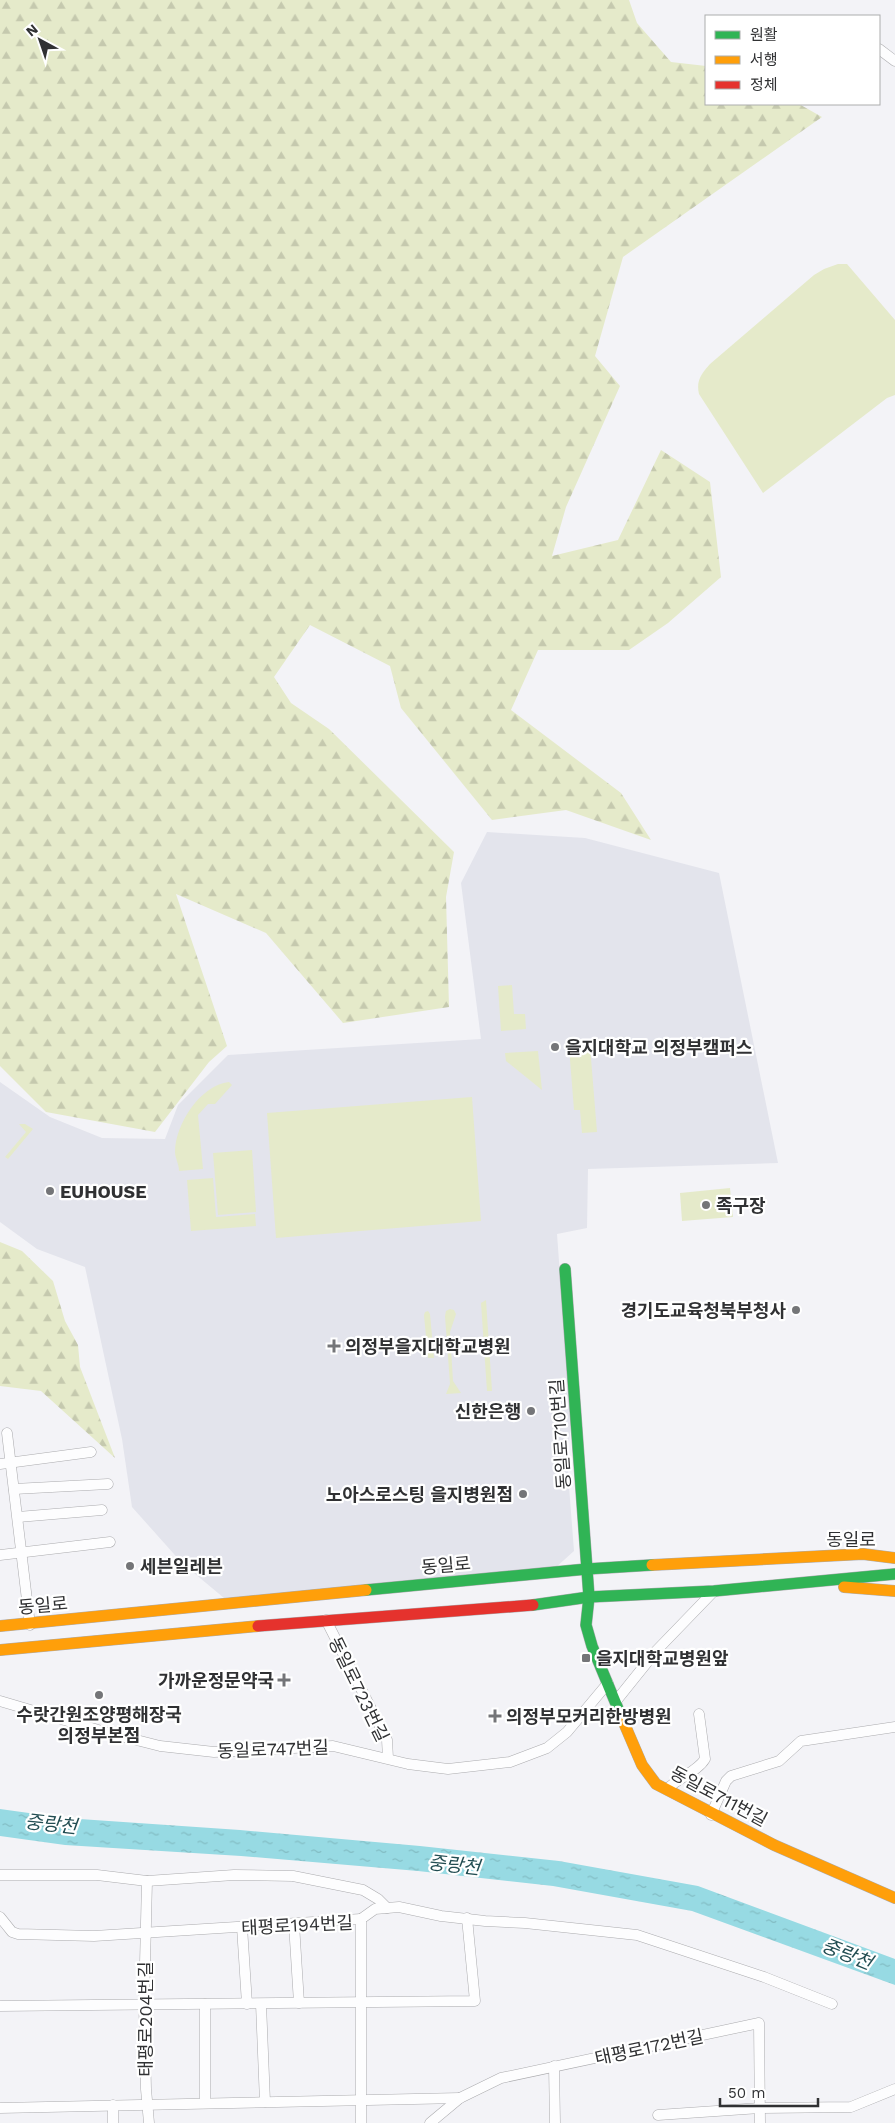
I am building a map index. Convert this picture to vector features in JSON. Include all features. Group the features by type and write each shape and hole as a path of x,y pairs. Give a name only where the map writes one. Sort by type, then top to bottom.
{"street":[{"path":"880,50 895,61"},
{"name":"동일로710번길","path":"565,1269 589,1597"},
{"path":"7,1433 5,1463 14,1489 30,1625"},
{"path":"5,1463 90,1452"},
{"path":"14,1489 108,1484"},
{"path":"18,1517 102,1510"},
{"path":"0,1555 110,1542"},
{"path":"863,1554 895,1546"},
{"path":"863,1554 895,1553"},
{"name":"동일로","path":"0,1626 30,1625 587,1569 863,1554 895,1558"},
{"name":"동일로","path":"0,1650 326,1620 548,1604 589,1597 714,1591 895,1574"},
{"path":"790,1584 895,1591"},
{"path":"616,1701 657,1650 714,1591"},
{"name":"동일로711번길","path":"589,1597 586,1625 592,1646 650,1778 711,1815 839,1876 895,1898"},
{"name":"동일로723번길","path":"326,1620 387,1740 388,1758"},
{"name":"동일로747번길","path":"0,1701 160,1746 214,1752 333,1746 408,1764 448,1768 494,1765 523,1758 547,1748 567,1732 608,1683"},
{"path":"667,1790 674,1782 702,1765 705,1759 699,1714"},
{"path":"711,1815 726,1782 731,1776 779,1760 802,1741 895,1728"},
{"path":"0,1876 97,1875 147,1881 234,1875 293,1876 363,1890 378,1899 387,1908"},
{"name":"태평로204번길","path":"147,1881 144,2005 146,2089 149,2104 149,2123"},
{"path":"361,1920 375,1909 399,1907 441,1916 637,1935 764,1978 832,2004"},
{"path":"0,1917 12,1932 18,1934 94,1936 145,1933"},
{"path":"0,2006 475,2002 467,1918"},
{"name":"태평로194번길","path":"145,1933 361,1920 360,2123"},
{"path":"294,1924 299,2003"},
{"path":"242,1927 247,2004"},
{"path":"205,2004 205,2103"},
{"path":"261,2004 265,2102"},
{"name":"태평로172번길","path":"460,2098 502,2078 759,2024 760,2123"},
{"path":"554,2066 555,2123"},
{"path":"658,2115 760,2108 851,2107 895,2089"},
{"path":"0,2108 460,2098"},
{"path":"430,2123 460,2098"},
{"path":"112,2105 113,2123"}],"shaded area":[{"path":"487,832 585,838 719,873 778,1163 588,1169 587,1228 557,1234 571,1425 567,1460 574,1551 554,1569 224,1598 182,1563 132,1507 122,1439 85,1267 37,1249 0,1222 0,1082 50,1117 102,1138 165,1139 178,1105 228,1055 481,1039 461,883"}],"green space":[{"path":"0,0 629,0 637,23 671,62 705,66 705,105 801,105 822,117 623,257 595,356 620,386 566,507 552,556 618,540 661,450 710,482 721,577 668,623 629,650 538,650 511,710 621,793 651,840 566,810 492,820 401,708 390,666 310,625 274,677 291,703 329,729 454,852 446,897 449,1007 343,1023 266,933 176,894 227,1046 209,1062 155,1132 46,1112 0,1066"},
{"path":"838,264 847,264 895,320 895,395 887,398 763,493 699,394 699,381 710,364 814,275"},
{"path":"512,985 514,1014 525,1014 526,1029 501,1031 498,986"},
{"path":"590,1046 597,1132 582,1133 580,1110 574,1110 569,1047"},
{"path":"538,1051 542,1090 506,1061 505,1053"},
{"path":"229,1082 232,1085 215,1104 208,1104 198,1115 203,1169 179,1171 175,1152 176,1141 184,1119 199,1098 208,1090"},
{"path":"472,1097 481,1221 276,1238 267,1113"},
{"path":"19,1124 25,1124 33,1129 8,1159 5,1157 26,1132"},
{"path":"252,1150 256,1212 218,1215 213,1153"},
{"path":"213,1178 216,1217 255,1214 256,1226 191,1231 187,1180"},
{"name":"족구장","path":"730,1188 733,1217 682,1221 680,1193"},
{"path":"0,1242 22,1251 53,1281 65,1321 78,1345 80,1367 115,1458 41,1391 0,1386"},
{"path":"486,1300 492,1391 487,1391 481,1303"},
{"path":"454,1310 456,1314 450,1332 453,1381 461,1393 446,1394 450,1384 445,1316 446,1311"},
{"path":"428,1311 430,1314 434,1358 428,1358 424,1315"}],"water":[{"name":"중랑천","path":"0,1809 65,1818 240,1830 559,1861 698,1886 895,1959 895,1985 692,1911 553,1886 418,1871 241,1856 65,1845 0,1836"}],"traffic: fast":[{"path":"565,1269 589,1597 586,1625 592,1646 621,1716"},
{"path":"366,1590 587,1569 652,1565"},
{"path":"533,1605 589,1597 714,1591 895,1574"}],"traffic: slow":[{"path":"652,1565 863,1554 895,1558"},
{"path":"844,1587 895,1591"},
{"path":"0,1626 366,1590"},
{"path":"0,1650 258,1626"},
{"path":"621,1716 642,1765 656,1784 774,1845 895,1898"}],"traffic: jam":[{"path":"258,1626 533,1605"}],"place":[{"name":"을지대학교 의정부캠퍼스","path":"555,1047"},
{"name":"EUHOUSE","path":"50,1191"},
{"name":"족구장","path":"706,1205"},
{"name":"경기도교육청북부청사","path":"796,1310"},
{"name":"의정부을지대학교병원","path":"334,1346"},
{"name":"신한은행","path":"531,1411"},
{"name":"노아스로스팅 을지병원점","path":"523,1494"},
{"name":"세븐일레븐","path":"130,1566"},
{"name":"을지대학교병원앞","path":"586,1658"},
{"name":"가까운정문약국","path":"284,1680"},
{"name":"수랏간원조양평해장국 의정부본점","path":"99,1695"},
{"name":"의정부모커리한방병원","path":"495,1716"}]}
